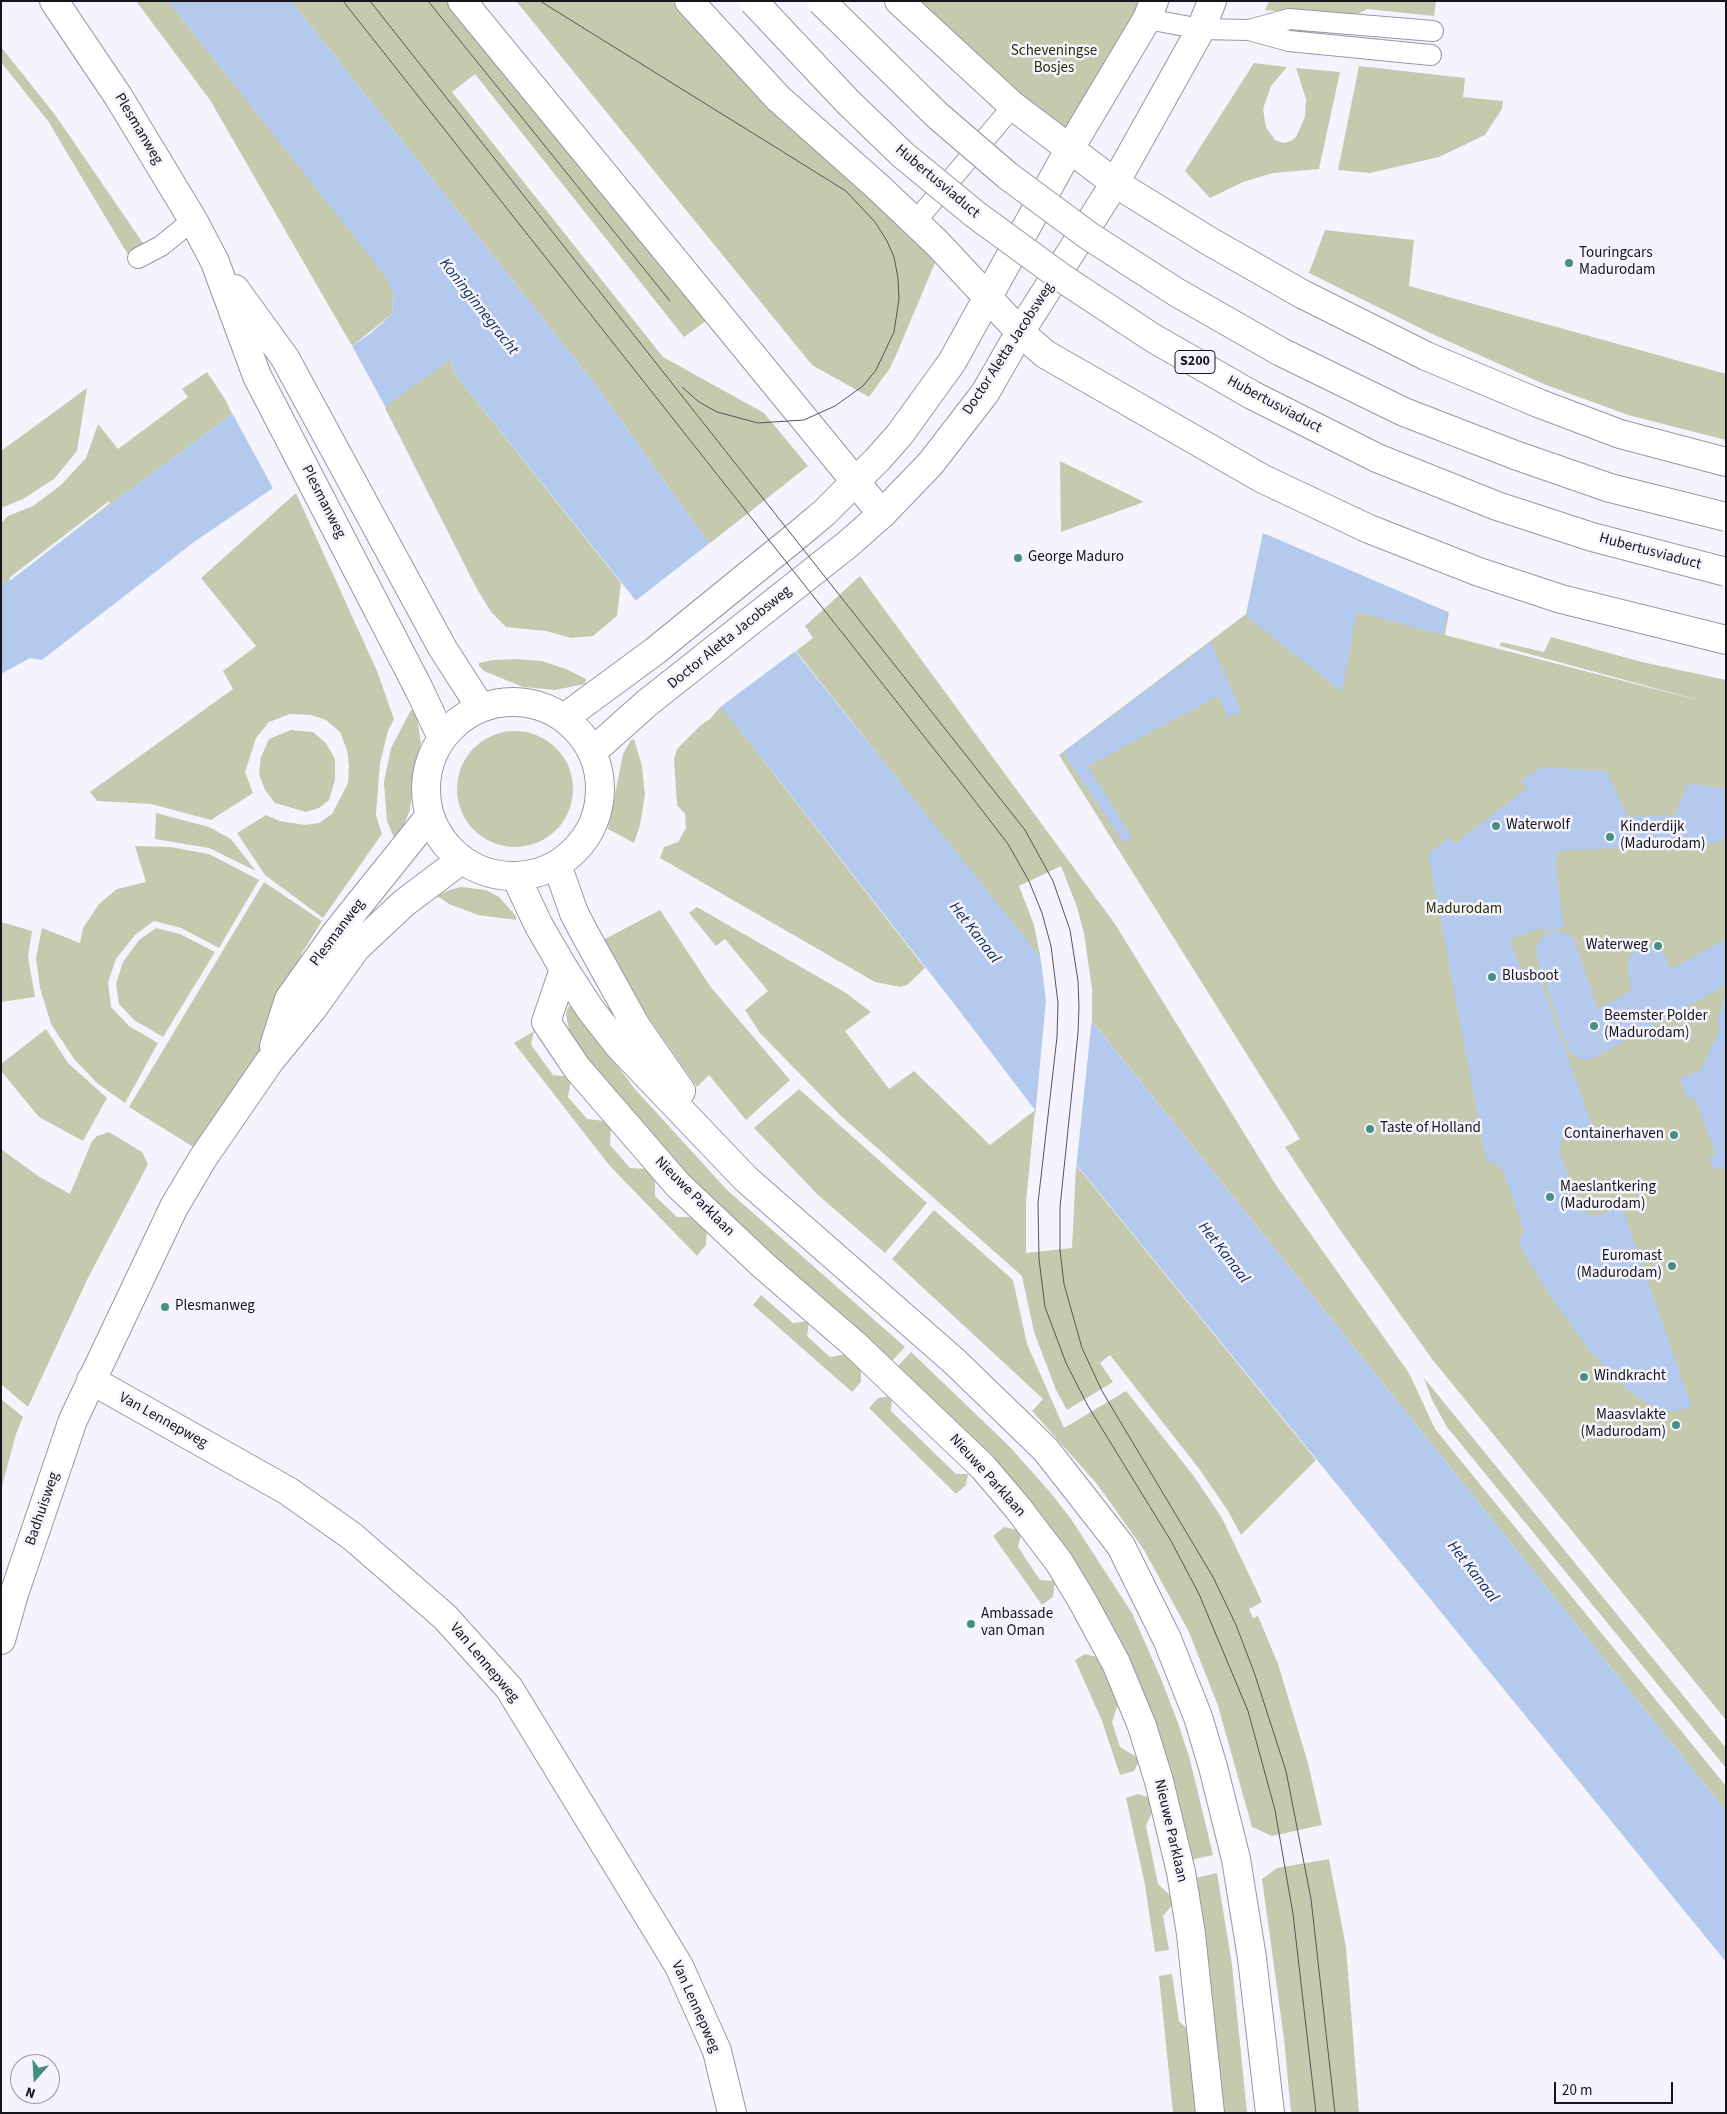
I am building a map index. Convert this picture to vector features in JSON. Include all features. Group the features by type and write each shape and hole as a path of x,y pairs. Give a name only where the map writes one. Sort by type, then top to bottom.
{"main road":[{"name":"Plesmanweg","path":"54,1 118,96 193,220 215,262 257,376 442,738"},
{"path":"462,1 882,514"},
{"path":"689,1 778,98 954,259 1020,332 1045,354 1262,479 1369,529 1479,572 1561,599 1726,640"},
{"name":"Hubertusviaduct","path":"753,1 827,81 903,155 983,220 1066,280 1153,338 1252,395 1386,462 1497,506 1592,537 1726,572"},
{"path":"821,1 937,116 1008,176 1089,236 1176,292 1281,352 1404,412 1515,455 1610,488 1726,517"},
{"path":"899,1 1013,106 1115,183 1209,241 1302,294 1426,356 1538,404 1620,434 1726,462"},
{"name":"Doctor Aletta Jacobsweg","path":"592,752 631,717 848,544 882,514 931,463 985,393 1020,332 1115,183 1201,29 1212,1"},
{"path":"564,718 655,651 824,513 856,482 900,434 952,362 1070,148 1150,10"},
{"name":"Plesmanweg","path":"215,262 285,358 443,649 481,708"},
{"path":"515,702 549,710 564,718 575,728 592,752 598,769 599,807 594,824 585,840 558,865 537,874 516,877 497,876 478,870 461,860 448,848 430,817 425,784 430,760 442,738 453,725 481,708 498,703 515,702"},
{"name":"Plesmanweg","path":"269,1062 289,999 336,933 430,817"},
{"name":"Plesmanweg","path":"91,1380 174,1207 203,1158 269,1062 313,1008 356,948 404,903 461,860"},
{"path":"558,865 574,913 636,1026 746,1179"},
{"path":"516,877 538,924 564,969 590,1009 619,1046 746,1179 954,1362 1046,1450 1121,1546 1166,1639 1198,1717 1213,1767 1236,1859 1243,1900 1270,2113"},
{"name":"Nieuwe Parklaan","path":"564,969 546,1022 577,1068 678,1185 764,1266 854,1344 982,1467 1017,1507 1059,1562 1084,1602 1116,1662 1142,1726 1159,1781 1181,1872 1191,1934 1210,2113"},
{"name":"Badhuisweg","path":"1,1640 14,1594 73,1420 91,1380"},
{"name":"Van Lennepweg","path":"91,1380 288,1491 353,1537 445,1617 508,1688 679,1966 717,2051 732,2113"}],"lane":[{"path":"1150,10 1201,29 1249,30 1289,41 1431,55"},
{"path":"1249,30 1289,19 1433,32"},
{"path":"915,222 1013,106"},
{"path":"138,258 161,246 193,220"}],"green space":[{"path":"136,1 168,1 387,277 394,293 392,314 352,346 210,100"},
{"path":"291,1 446,1 706,321 684,337 475,74 452,92 663,357 764,413 808,466 709,544 598,388"},
{"path":"516,1 671,1 718,35 937,258 890,368 869,397 812,365"},
{"name":"Scheveningse Bosjes","path":"895,1 1154,1 1076,139"},
{"path":"1269,1 1436,1 1434,16 1367,9 1351,18 1265,10"},
{"path":"1,47 56,116 147,249 130,258 48,121 1,62"},
{"path":"1254,63 1287,67 1271,86 1263,109 1266,127 1275,140 1283,143 1291,141 1296,137 1305,117 1306,99 1296,68 1340,72 1319,169 1273,173 1243,182 1210,198 1185,171"},
{"path":"1359,66 1465,78 1463,97 1503,101 1502,109 1485,135 1439,157 1370,173 1338,170"},
{"path":"1325,230 1414,240 1409,286 1726,374 1726,440 1628,415 1546,385 1430,333 1309,273"},
{"path":"451,358 454,373 621,583 617,616 593,636 571,638 546,631 506,627 491,612 477,589 384,406"},
{"path":"207,372 225,399 232,414 1,586 1,523 8,516 33,506 61,485 86,458 98,424 118,449 188,397 182,389"},
{"path":"87,388 77,451 54,479 23,499 1,508 1,451"},
{"path":"1060,461 1144,502 1061,532"},
{"path":"296,493 377,671 394,719 388,731 380,763 376,815 382,834 323,918 265,875 237,833 266,815 280,821 305,825 319,823 332,814 348,783 349,765 347,750 340,732 326,720 311,715 290,714 269,722 256,738 245,772 253,793 211,820 151,804 97,801 90,792 233,689 223,671 256,646 201,578"},
{"name":"Madurodam","path":"1263,534 1449,613 1445,635 1709,703 1500,646 1501,642 1544,652 1551,637 1642,662 1726,680 1726,1720 1432,1359 1338,1227 1285,1147 1300,1139 1059,755 1246,614"},
{"path":"860,576 1115,924 1276,1185 1409,1373 1435,1429 1726,1786 1726,1811 1092,1021 1092,989 1084,933 1077,907 1061,866 1019,886 1034,925 1041,960 796,651 813,638 805,626"},
{"path":"493,660 542,661 566,669 586,679 585,684 555,690 523,687 484,671 479,666 479,663"},
{"path":"721,706 925,968 907,985 900,987 875,982 660,858 664,847 678,842 686,828 685,814 677,805 674,759 677,749 701,725 710,719"},
{"path":"411,710 414,710 417,717 421,744 414,774 410,810 398,839 395,840 387,821 384,782 391,748"},
{"path":"291,730 313,732 326,743 335,759 335,780 329,800 319,808 306,812 275,803 265,790 259,774 261,757 269,739"},
{"path":"515,731 537,735 547,740 556,748 564,757 569,767 573,789 569,811 564,821 556,830 547,838 537,843 515,847 493,843 483,838 474,830 466,821 461,811 457,789 461,767 466,757 474,748 483,740 493,735"},
{"path":"634,739 642,766 645,795 640,825 634,843 608,829 623,754 631,740"},
{"path":"156,813 209,827 231,839 256,871 209,848 155,839"},
{"path":"135,846 170,847 209,854 259,880 219,948 181,928 154,921 135,935 116,959 108,982 111,1007 129,1026 158,1043 125,1103 98,1084 74,1059 51,1024 40,988 36,958 42,928 80,943 83,928 99,904 117,889 146,882"},
{"path":"264,882 322,921 302,953 267,1060 203,1153 129,1107"},
{"path":"461,887 486,890 499,897 516,916 516,920 478,915 449,904 437,896"},
{"path":"697,907 846,993 871,1012 845,1031 889,1089 914,1071 990,1145 1035,1110 1026,1202 1026,1253 1072,1248 1076,1165 1316,1460 1241,1535 1228,1511 1200,1470 1110,1355 1100,1363 1113,1382 1067,1410 1056,1390 1034,1332 1022,1276 841,1116 760,1033 745,1010 768,991 725,939 716,946 689,913"},
{"path":"660,910 710,986 790,1080 746,1120 709,1075 697,1087 635,998 603,940"},
{"path":"1,922 32,931 28,957 35,997 1,1002"},
{"path":"156,928 180,934 215,952 163,1037 134,1020 119,1004 116,984 123,962 139,940"},
{"path":"572,1005 634,1088 727,1190 905,1347 891,1362 733,1220 662,1149 605,1083 570,1036 566,1014 568,1007"},
{"path":"46,1029 68,1063 107,1098 83,1141 39,1117 1,1071 1,1064"},
{"path":"534,1031 531,1045 553,1075 570,1077 568,1097 587,1119 605,1121 611,1128 610,1145 630,1168 648,1169 655,1176 655,1196 677,1217 695,1217 707,1227 706,1245 697,1256 609,1165 514,1043"},
{"path":"799,1089 927,1203 885,1253 817,1194 754,1128"},
{"path":"109,1132 142,1152 148,1164 88,1278 28,1407 1,1384 1,1149 38,1176 70,1194 92,1141 97,1136"},
{"path":"934,1210 1013,1280 1027,1344 1064,1428 1126,1391 1193,1475 1222,1518 1262,1602 1249,1609 1253,1618 1258,1616 1278,1664 1308,1763 1322,1825 1272,1836 1252,1827 1218,1706 1189,1632 1144,1550 1097,1484 1032,1411 1043,1399 892,1259"},
{"path":"761,1295 793,1323 809,1321 807,1336 830,1357 846,1354 861,1367 861,1382 852,1392 753,1305"},
{"path":"911,1352 1009,1446 1050,1492 1071,1519 1132,1613 1178,1723 1190,1760 1213,1855 1191,1860 1145,1700 897,1367"},
{"path":"1424,1378 1726,1748 1726,1768 1447,1427 1432,1400"},
{"path":"892,1396 891,1411 956,1474 968,1474 966,1485 956,1494 869,1408 878,1398"},
{"path":"1,1399 23,1417 16,1434 1,1490"},
{"path":"1004,1527 1022,1531 1018,1547 1040,1580 1055,1581 1053,1597 1042,1605 993,1536"},
{"path":"1085,1654 1101,1658 1119,1701 1112,1722 1120,1747 1140,1759 1134,1771 1120,1775 1102,1721 1075,1660"},
{"path":"1138,1794 1151,1798 1154,1808 1146,1826 1158,1884 1173,1898 1174,1903 1163,1916 1169,1950 1155,1952 1145,1885 1126,1798"},
{"path":"1329,1859 1346,1947 1359,2113 1291,2113 1284,2039 1262,1879 1277,1868"},
{"path":"1217,1873 1232,1965 1247,2113 1224,2113 1207,1960 1195,1878"},
{"path":"1172,1974 1179,2021 1191,2033 1198,2113 1173,2113 1159,1976"}],"water":[{"path":"168,1 291,1 598,388 709,544 1726,1811 1726,1962 1036,1115 1035,1110 955,1005 768,766 454,373 451,359 273,488 194,542 42,660 30,658 1,674 1,586 232,414 352,346 371,333 392,314 394,293 386,277"},
{"path":"1263,533 1448,612 1443,635 1357,612 1342,692 1246,616"},
{"path":"1211,642 1241,711 1229,718 1218,696 1088,766 1132,837 1124,843 1063,753"},
{"path":"1541,767 1606,771 1628,817 1675,815 1688,783 1726,789 1726,835 1719,843 1557,851 1556,868 1564,927 1543,932 1541,928 1510,939 1521,970 1535,965 1593,1128 1563,1138 1559,1150 1581,1211 1595,1216 1622,1207 1692,1407 1675,1411 1657,1410 1629,1391 1589,1350 1553,1300 1527,1259 1519,1242 1524,1232 1502,1168 1486,1160 1428,853 1451,837 1455,844 1527,788 1521,781"},
{"path":"1726,992 1726,1176 1723,1168 1713,1169 1709,1157 1716,1154 1695,1098 1687,1099 1680,1078 1701,1070 1715,1043 1720,1027 1717,1022"}],"pier":[{"path":"351,344 386,408 274,490 231,411"},
{"path":"109,501 110,503 11,580 9,578"},
{"path":"711,542 798,649 719,708 634,602"},
{"path":"1040,954 1092,1018 1076,1169 1035,1118 1046,1000"}],"waterway":[{"path":"1557,952 1586,1039 1726,962"},
{"path":"1648,967 1655,1002"}],"tram line":[{"path":"343,1 968,792 1008,844 1029,881 1042,913 1051,946 1058,1003 1057,1037 1038,1203 1039,1259 1045,1307 1066,1363 1088,1406 1171,1541 1199,1594 1248,1711 1275,1810 1293,1914 1316,2113"},
{"path":"370,1 1025,830 1053,881 1070,930 1078,981 1079,1007 1060,1207 1060,1250 1064,1284 1082,1348 1102,1391 1213,1577 1236,1625 1254,1672 1286,1771 1311,1899 1335,2113"},
{"path":"428,1 670,301"},
{"path":"540,1 846,191 875,222 894,257 899,299 894,332 876,370 863,386 835,406 804,420 758,423 717,412 699,402 682,387"}],"place":[{"name":"Touringcars Madurodam","path":"1569,263"},
{"name":"George Maduro","path":"1018,558"},
{"name":"Waterwolf","path":"1496,826"},
{"name":"Kinderdijk (Madurodam)","path":"1610,837"},
{"name":"Waterweg","path":"1658,946"},
{"name":"Blusboot","path":"1492,977"},
{"name":"Beemster Polder (Madurodam)","path":"1594,1026"},
{"name":"Taste of Holland","path":"1370,1129"},
{"name":"Containerhaven","path":"1674,1135"},
{"name":"Maeslantkering (Madurodam)","path":"1550,1197"},
{"name":"Euromast (Madurodam)","path":"1672,1266"},
{"name":"Plesmanweg","path":"165,1307"},
{"name":"Windkracht","path":"1584,1377"},
{"name":"Maasvlakte (Madurodam)","path":"1676,1425"},
{"name":"Ambassade van Oman","path":"971,1624"}],"water label":[{"name":"Koninginnegracht","path":"478,307"},
{"name":"Het Kanaal","path":"974,933"},
{"name":"Het Kanaal","path":"1223,1253"},
{"name":"Het Kanaal","path":"1472,1572"}]}
